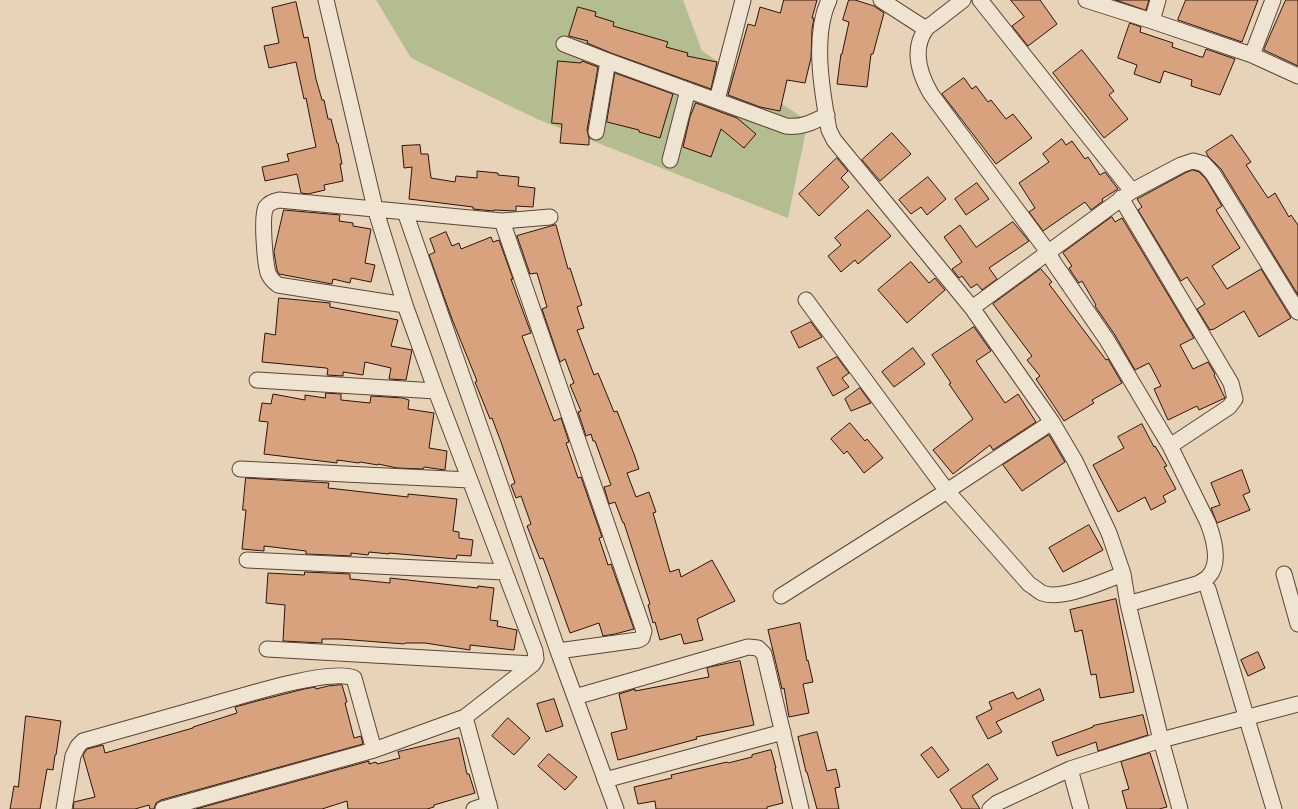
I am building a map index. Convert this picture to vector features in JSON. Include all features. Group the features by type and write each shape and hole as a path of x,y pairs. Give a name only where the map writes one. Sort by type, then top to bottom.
{"street":[{"path":"326,0 391,211 576,697 616,809"},
{"path":"717,100 744,0"},
{"path":"829,0 824,10 819,51 829,130 834,140 972,308 1052,422 1075,461 1100,510 1123,574 1128,604 1161,740 1180,809"},
{"path":"881,0 926,29"},
{"path":"963,0 926,29 920,42 918,55 919,68 924,83 1048,252 1107,340 1170,446 1208,523 1212,535 1215,562 1212,572 1207,578 1197,584 1128,604"},
{"path":"980,0 1126,195 1231,383 1235,399 1229,407 1170,446"},
{"path":"1086,0 1252,55 1298,76"},
{"path":"1152,21 1158,0"},
{"path":"1252,55 1273,0"},
{"path":"564,44 786,126 794,127 808,124 827,115"},
{"path":"596,132 608,61"},
{"path":"670,160 688,90"},
{"path":"972,308 1126,195 1181,165 1193,161 1204,164 1213,174 1298,312"},
{"path":"405,306 278,285 268,274 265,254 263,214 269,204 279,200 502,221 550,217"},
{"path":"163,809 374,750 465,717 533,664 536,659 535,651 405,306 391,211"},
{"path":"502,221 644,631 642,638 638,640 558,651"},
{"path":"806,300 947,491 1030,584 1043,593 1055,596 1067,594 1123,574"},
{"path":"258,380 436,391"},
{"path":"781,596 947,491 1052,422"},
{"path":"240,468 470,480"},
{"path":"247,560 505,572"},
{"path":"1284,574 1298,624"},
{"path":"1208,589 1274,809"},
{"path":"576,697 748,647 758,648 764,654 801,809"},
{"path":"267,649 533,664"},
{"path":"64,809 73,756 78,746 84,741 292,682 344,675 354,678 374,750"},
{"path":"990,809 997,803 1070,769 1161,740 1298,704"},
{"path":"465,717 490,807 474,809"},
{"path":"606,780 783,732"},
{"path":"1070,769 1082,809"}],"green space":[{"path":"376,0 683,0 702,51 808,121 788,218 537,119 411,58"}],"building":[{"path":"784,0 817,0 812,18 814,18 811,58 805,83 787,80 780,111 760,107 728,95 748,24 755,26 760,7 780,13"},
{"path":"849,0 855,0 874,6 884,13 873,54 871,54 867,87 837,84 841,54 849,22 843,20"},
{"path":"1011,0 1040,0 1057,24 1028,46 1012,26 1024,17"},
{"path":"1116,0 1149,0 1146,10"},
{"path":"1186,0 1258,0 1242,42 1178,20"},
{"path":"1286,0 1298,0 1298,66 1264,50"},
{"path":"296,2 304,38 308,37 316,79 322,100 324,100 328,119 331,119 342,164 340,164 343,181 324,185 325,190 308,194 301,193 297,174 265,181 262,167 289,161 287,154 316,147 306,98 304,99 296,62 269,68 264,46 279,43 272,8"},
{"path":"578,7 596,12 595,16 614,22 613,26 668,42 666,47 688,53 687,56 717,62 711,89 611,53 587,43 588,41 569,36"},
{"path":"1130,23 1141,27 1140,32 1173,43 1172,47 1201,57 1203,57 1206,49 1235,59 1220,95 1191,86 1192,80 1164,71 1160,83 1134,74 1137,65 1118,58"},
{"path":"1082,50 1114,91 1109,95 1128,119 1104,138 1053,73"},
{"path":"558,61 581,63 582,61 598,67 587,130 589,145 560,143 562,124 552,123"},
{"path":"615,73 673,94 660,138 639,132 639,130 607,122"},
{"path":"964,78 972,89 976,86 988,102 991,100 1006,119 1013,114 1032,138 996,164 942,94"},
{"path":"696,103 737,118 756,134 744,148 721,129 711,157 683,147 690,117"},
{"path":"892,133 911,154 880,181 862,160"},
{"path":"1232,135 1251,162 1246,165 1268,198 1275,193 1289,217 1291,215 1298,225 1298,295 1221,169 1206,152"},
{"path":"1062,139 1066,145 1072,141 1085,159 1088,157 1100,175 1105,172 1118,189 1102,199 1103,201 1091,210 1085,202 1043,231 1029,212 1035,208 1019,183 1049,162 1043,154"},
{"path":"420,145 421,154 428,154 431,178 455,182 456,176 477,178 477,171 519,177 518,186 535,188 533,207 516,206 516,211 494,211 409,199 412,167 404,168 402,146"},
{"path":"837,158 848,171 841,178 849,187 819,216 799,194"},
{"path":"1193,170 1199,172 1206,179 1222,206 1216,210 1240,248 1212,266 1227,289 1261,269 1291,318 1259,337 1244,311 1210,330 1197,309 1205,304 1187,277 1181,281 1138,210 1142,207 1137,199"},
{"path":"928,177 946,199 927,215 921,207 911,214 899,200"},
{"path":"977,183 989,199 966,215 955,199"},
{"path":"284,210 340,215 339,221 353,223 353,226 371,229 365,263 375,265 371,282 351,278 350,283 333,279 332,284 279,274 274,252"},
{"path":"868,210 891,236 858,264 855,260 841,272 828,256 841,245 835,238"},
{"path":"1112,217 1115,222 1122,218 1194,338 1180,345 1193,369 1208,362 1215,374 1214,375 1225,398 1199,410 1197,406 1168,420 1154,389 1161,386 1149,363 1135,370 1115,335 1095,306 1096,305 1082,281 1079,283 1069,268 1072,266 1063,253"},
{"path":"1013,222 1029,241 989,268 997,279 982,290 977,284 971,288 962,276 959,278 952,269 962,262 944,237 960,225 976,247"},
{"path":"556,225 568,269 570,268 582,305 577,307 584,328 577,330 594,375 598,373 614,412 617,411 634,454 639,469 627,473 636,497 649,492 656,512 653,513 670,572 679,569 681,577 712,560 735,601 697,619 703,640 684,644 681,634 660,640 655,622 653,623 648,605 650,604 624,523 615,502 609,504 604,487 611,485 595,441 593,441 591,434 586,436 578,412 581,411 570,385 574,383 565,359 560,362 542,309 547,307 537,273 530,274 517,236"},
{"path":"446,232 452,246 459,243 461,249 491,237 493,242 499,240 513,279 511,279 531,333 522,336 554,421 561,418 569,442 566,443 578,478 581,477 602,537 599,538 608,565 611,564 634,629 603,636 599,623 570,633 543,558 540,559 527,526 531,524 521,496 516,498 511,485 515,483 501,442 492,418 490,419 475,382 477,381 452,319 429,255 435,252 430,239"},
{"path":"911,262 929,283 935,278 945,290 907,323 878,290"},
{"path":"1041,269 1052,282 1049,284 1106,360 1108,359 1122,383 1092,400 1094,403 1064,421 1036,379 1040,376 1027,360 1032,356 993,304"},
{"path":"279,298 330,303 330,307 398,320 391,346 412,350 406,380 389,379 391,368 365,362 363,375 343,372 343,376 327,375 328,369 326,368 262,362 265,333 275,335"},
{"path":"811,322 822,337 799,348 791,332"},
{"path":"974,327 991,351 976,361 1005,403 1018,394 1036,422 993,450 990,445 953,474 933,450 973,419 949,384 951,383 932,355"},
{"path":"913,348 925,364 894,387 882,372"},
{"path":"837,357 849,373 842,378 849,387 833,396 817,368"},
{"path":"860,388 871,403 851,411 845,399"},
{"path":"326,393 341,394 341,400 370,403 371,396 403,398 409,400 408,409 434,413 429,448 447,451 445,470 424,467 423,469 397,468 378,464 337,460 337,463 264,454 268,422 259,421 262,403 271,404 273,394 305,400 305,395 325,398"},
{"path":"850,423 865,441 867,439 883,458 864,473 847,451 844,454 831,439"},
{"path":"1142,424 1154,447 1155,446 1167,466 1164,467 1176,489 1163,496 1166,502 1151,510 1145,497 1118,512 1093,465 1124,448 1118,437"},
{"path":"1049,435 1065,462 1022,491 1003,465"},
{"path":"1242,470 1250,492 1243,495 1250,510 1217,523 1211,508 1220,505 1211,483"},
{"path":"246,478 329,483 328,488 408,497 408,494 457,499 453,531 459,532 459,538 473,540 471,556 457,555 456,559 369,552 368,555 351,553 351,556 306,554 306,551 264,546 264,551 242,549 246,510 243,510"},
{"path":"1089,525 1103,550 1063,572 1049,548"},
{"path":"305,572 350,574 350,579 390,583 390,578 478,588 478,586 494,588 490,620 498,621 497,626 517,630 514,650 470,645 470,650 425,643 404,644 340,639 322,639 322,643 283,641 285,605 266,603 268,573 304,575"},
{"path":"1116,599 1134,692 1100,698 1096,674 1091,675 1082,630 1075,632 1070,610"},
{"path":"800,623 807,661 808,660 813,682 803,684 809,713 789,717 784,688 782,689 768,630"},
{"path":"1258,652 1265,668 1248,676 1241,660"},
{"path":"740,661 754,725 696,737 697,739 618,760 611,733 627,729 619,694 635,689 635,691 709,677 707,668"},
{"path":"342,685 354,738 361,736 363,744 161,800 156,803 154,809 150,809 149,805 135,809 73,809 74,802 95,797 83,755 87,749 103,745 105,753 193,728 237,713 235,707 304,689 315,687 316,689"},
{"path":"1040,689 1044,700 996,722 1002,732 988,739 976,717 992,709 989,702 1013,692 1017,699"},
{"path":"554,699 563,726 546,732 537,704"},
{"path":"1143,715 1148,735 1098,751 1096,742 1057,756 1052,742 1093,726"},
{"path":"26,716 61,721 56,755 53,770 47,769 40,809 10,809 14,786 18,787"},
{"path":"508,718 530,738 514,755 492,736"},
{"path":"817,732 827,771 836,769 840,787 835,788 839,809 817,809 806,772 798,737"},
{"path":"459,738 467,774 469,774 475,793 434,805 434,807 427,809 348,809 347,801 322,809 196,809 369,761 369,764 376,762 377,764 400,758 398,752"},
{"path":"932,747 949,770 938,778 921,755"},
{"path":"771,750 783,803 767,807 767,809 656,809 655,801 638,804 634,787 672,778 671,775 752,757 752,755"},
{"path":"1150,753 1167,807 1159,809 1127,809 1122,791 1129,789 1121,762"},
{"path":"549,754 577,777 565,790 538,766"},
{"path":"988,764 998,779 972,796 980,809 962,809 950,790"}]}
